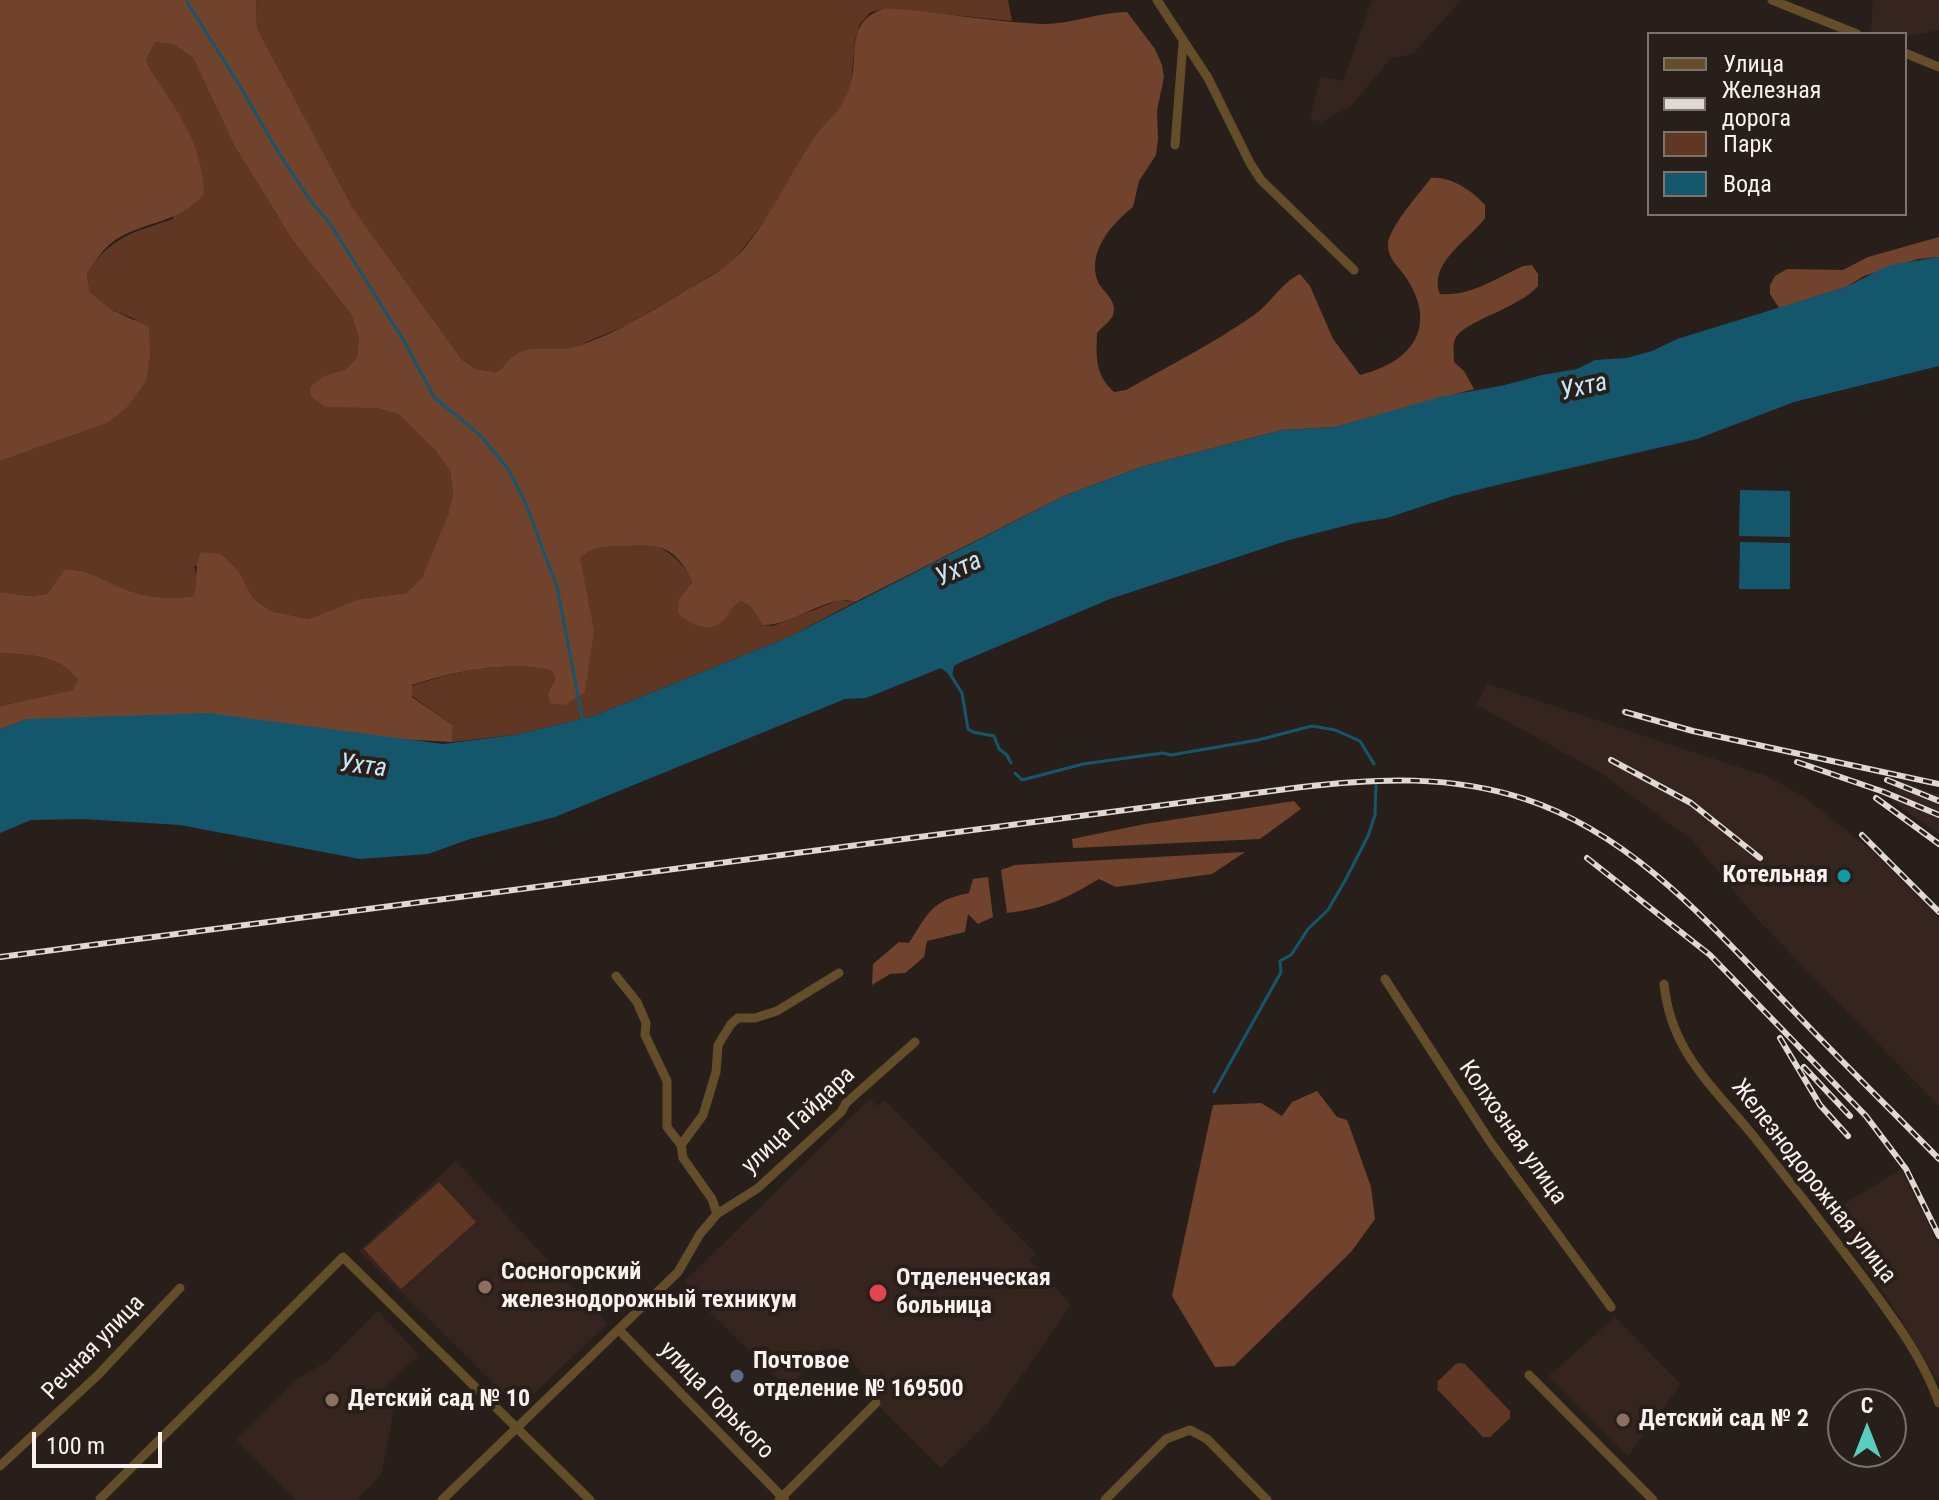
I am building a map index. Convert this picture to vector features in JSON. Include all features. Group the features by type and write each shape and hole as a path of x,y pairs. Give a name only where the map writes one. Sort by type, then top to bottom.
{"street":[{"path":"1157,0 1208,78 1261,180 1354,270"},
{"path":"1772,0 1852,32"},
{"path":"1175,145 1183,43"},
{"path":"1907,54 1939,67"},
{"path":"681,1145 703,1115 716,1072 718,1045 731,1024 738,1018 755,1018 777,1011 839,973"},
{"path":"616,976 637,1002 646,1023 645,1035 667,1081 667,1127 681,1145 683,1158 712,1199 717,1214"},
{"name":"Колхозная улица","path":"1385,979 1491,1143 1611,1307"},
{"name":"Железнодорожная улица","path":"1664,984 1671,1021 1685,1053 1875,1293 1917,1356 1939,1403"},
{"name":"улица Гайдара","path":"442,1500 678,1272 700,1234 717,1214 758,1188 915,1042"},
{"path":"101,1500 343,1257 590,1500"},
{"name":"Речная улица","path":"0,1466 98,1375 180,1288"},
{"name":"улица Горького","path":"619,1330 782,1499"},
{"path":"1529,1375 1653,1500"},
{"path":"782,1499 876,1403"},
{"path":"1105,1500 1166,1439 1190,1430 1207,1439 1267,1500"}],"shaded area":[{"path":"0,0 256,0 257,28 353,208 462,360 476,369 497,372 521,351 567,349 604,336 730,263 752,238 814,138 841,105 852,77 858,32 872,14 885,8 1041,24 1127,12 1155,49 1164,77 1157,111 1156,155 1139,181 1133,207 1110,230 1095,260 1098,282 1112,301 1114,310 1110,320 1097,333 1097,358 1103,379 1114,392 1126,390 1239,325 1300,274 1310,286 1333,339 1360,375 1394,361 1415,339 1420,326 1420,311 1415,294 1390,254 1389,238 1431,178 1460,185 1485,205 1485,218 1445,262 1438,283 1440,294 1472,290 1523,266 1532,265 1538,274 1538,286 1519,301 1471,325 1456,337 1454,362 1464,371 1474,389 1335,427 1282,430 1141,467 1064,496 855,602 834,602 786,621 762,625 751,607 741,601 718,624 700,626 678,613 679,599 692,582 686,569 672,553 645,545 594,549 580,558 594,631 585,692 565,705 550,703 548,693 555,680 552,671 519,666 463,672 412,685 412,697 453,725 452,742 28,719 0,729 0,706 73,690 78,680 53,661 0,653 0,592 30,596 47,594 65,569 92,574 145,595 169,598 193,596 201,552 221,554 239,572 253,598 271,611 309,619 358,599 406,593 422,578 448,515 453,493 450,471 435,450 398,414 376,408 325,407 311,397 310,387 326,375 346,369 357,357 359,338 351,314 293,241 234,145 193,58 174,45 155,42 146,61 192,139 202,173 204,194 181,212 121,236 101,254 87,274 90,292 112,310 149,327 150,356 146,381 128,406 108,423 0,461"},
{"path":"1372,0 1461,0 1413,54 1390,59 1351,106 1321,122 1310,119 1320,77 1343,81"},
{"path":"1873,0 1939,0 1939,30 1909,36 1907,40 1907,32 1871,31"},
{"path":"1939,237 1939,257 1918,259 1864,276 1846,287 1779,308 1770,294 1770,285 1775,276 1787,269 1843,270 1868,257"},
{"path":"1487,684 1766,776 1803,796 1873,852 1939,918 1939,1106 1758,920 1692,840 1601,773 1477,705"},
{"path":"1900,780 1939,795 1939,834 1892,801"},
{"path":"1294,801 1301,809 1260,839 1073,848 1072,839 1145,824"},
{"path":"1245,852 1212,874 1116,887 1099,879 1055,902 1007,913 1001,870 1015,865"},
{"path":"988,877 993,917 978,924 968,914 965,932 927,941 924,957 905,973 890,974 872,985 873,964 899,942 909,943 932,909 969,893 973,879"},
{"path":"1317,1091 1337,1117 1347,1120 1371,1187 1375,1219 1351,1252 1234,1366 1215,1367 1172,1296 1213,1105 1261,1103 1282,1116 1292,1102"},
{"name":"Отделенческая больница","path":"870,1099 877,1106 885,1100 1036,1254 1030,1260 1071,1305 990,1421 941,1468 871,1398 876,1389 843,1351 820,1350 802,1364 804,1368 798,1379 784,1389 776,1376 709,1312 711,1308 685,1281"},
{"name":"Сосногорский железнодорожный техникум","path":"456,1161 607,1324 519,1408 359,1251"},
{"path":"1901,1169 1939,1245 1939,1383 1900,1317 1828,1214"},
{"name":"Детский сад № 10","path":"378,1311 419,1355 383,1388 394,1411 382,1472 355,1500 295,1500 236,1439 297,1379 328,1361"},
{"name":"Детский сад № 2","path":"1615,1317 1681,1384 1628,1456 1549,1376"}],"green space":[{"path":"256,0 1008,0 1012,21 885,8 871,12 860,24 855,40 851,85 843,104 816,136 774,208 732,263 625,326 570,349 516,354 497,372 476,369 462,360 353,208 257,28"},
{"path":"155,42 174,45 193,58 234,145 293,241 351,314 359,338 357,357 346,369 326,375 376,408 398,414 435,450 450,471 453,493 448,515 422,578 406,593 358,599 309,619 271,611 253,598 239,572 194,566 199,582 193,596 170,598 145,595 92,574 66,569 47,594 30,596 0,592 0,461 108,423 135,319 112,310 90,292 87,274 114,244 134,232 173,219 159,83 146,61"},
{"path":"653,544 676,559 692,582 679,599 724,620 730,607 741,601 751,607 762,625 773,626 839,600 855,602 791,636 594,716 515,735 452,742 453,725 412,696 412,686 428,681 463,672 518,666 552,671 555,680 548,693 585,692 587,669 580,558 605,546"},
{"path":"0,653 43,658 62,665 78,680 74,690 0,706"},
{"path":"439,1182 476,1222 401,1289 364,1249"},
{"path":"1460,1363 1465,1364 1510,1411 1510,1418 1490,1437 1483,1437 1437,1389 1438,1381"}],"water":[{"name":"Ухта","path":"1939,257 1939,366 1794,402 1697,439 1505,483 1387,518 1289,540 1110,599 961,662 954,666 952,677 941,668 866,698 845,699 555,817 470,839 428,854 360,859 180,825 83,819 31,820 0,833 0,729 28,719 209,713 443,744 515,735 594,716 791,636 1064,496 1141,467 1282,430 1335,427 1440,397 1577,369 1595,360 1627,358 1677,339 1846,287 1890,265"},
{"path":"1740,490 1790,491 1790,537 1739,536"},
{"path":"1740,542 1790,543 1790,589 1739,589"}],"waterway":[{"path":"187,2 278,152 331,225 404,341 434,397 482,437 508,469 525,502 557,587 583,722"},
{"path":"950,674 962,693 968,729 994,736 999,749 1011,763"},
{"path":"1015,773 1022,780 1083,764 1163,753 1171,755 1258,740 1312,726 1335,730 1360,741 1374,764"},
{"path":"1214,1092 1281,972 1280,961 1291,955 1308,929 1328,910 1347,877 1375,815 1376,785"}],"railway":[{"path":"1625,712 1693,731 1939,784"},
{"path":"1611,760 1691,803 1760,858"},
{"path":"1797,762 1939,815"},
{"path":"1887,780 1939,801"},
{"path":"0,957 1302,787 1358,782 1442,782 1525,799 1564,815 1635,858 1698,913 1939,1159"},
{"path":"1876,798 1939,844"},
{"path":"1862,835 1939,912"},
{"path":"1587,858 1710,955 1866,1116 1906,1169 1939,1236"},
{"path":"1780,1038 1820,1105 1848,1136"},
{"path":"1804,1067 1850,1116"}],"place":[{"name":"Котельная","path":"1844,876"},
{"name":"Сосногорский железнодорожный техникум","path":"485,1287"},
{"name":"Отделенческая больница","path":"878,1293"},
{"name":"Почтовое отделение № 169500","path":"737,1376"},
{"name":"Детский сад № 10","path":"332,1400"},
{"name":"Детский сад № 2","path":"1623,1420"}]}
